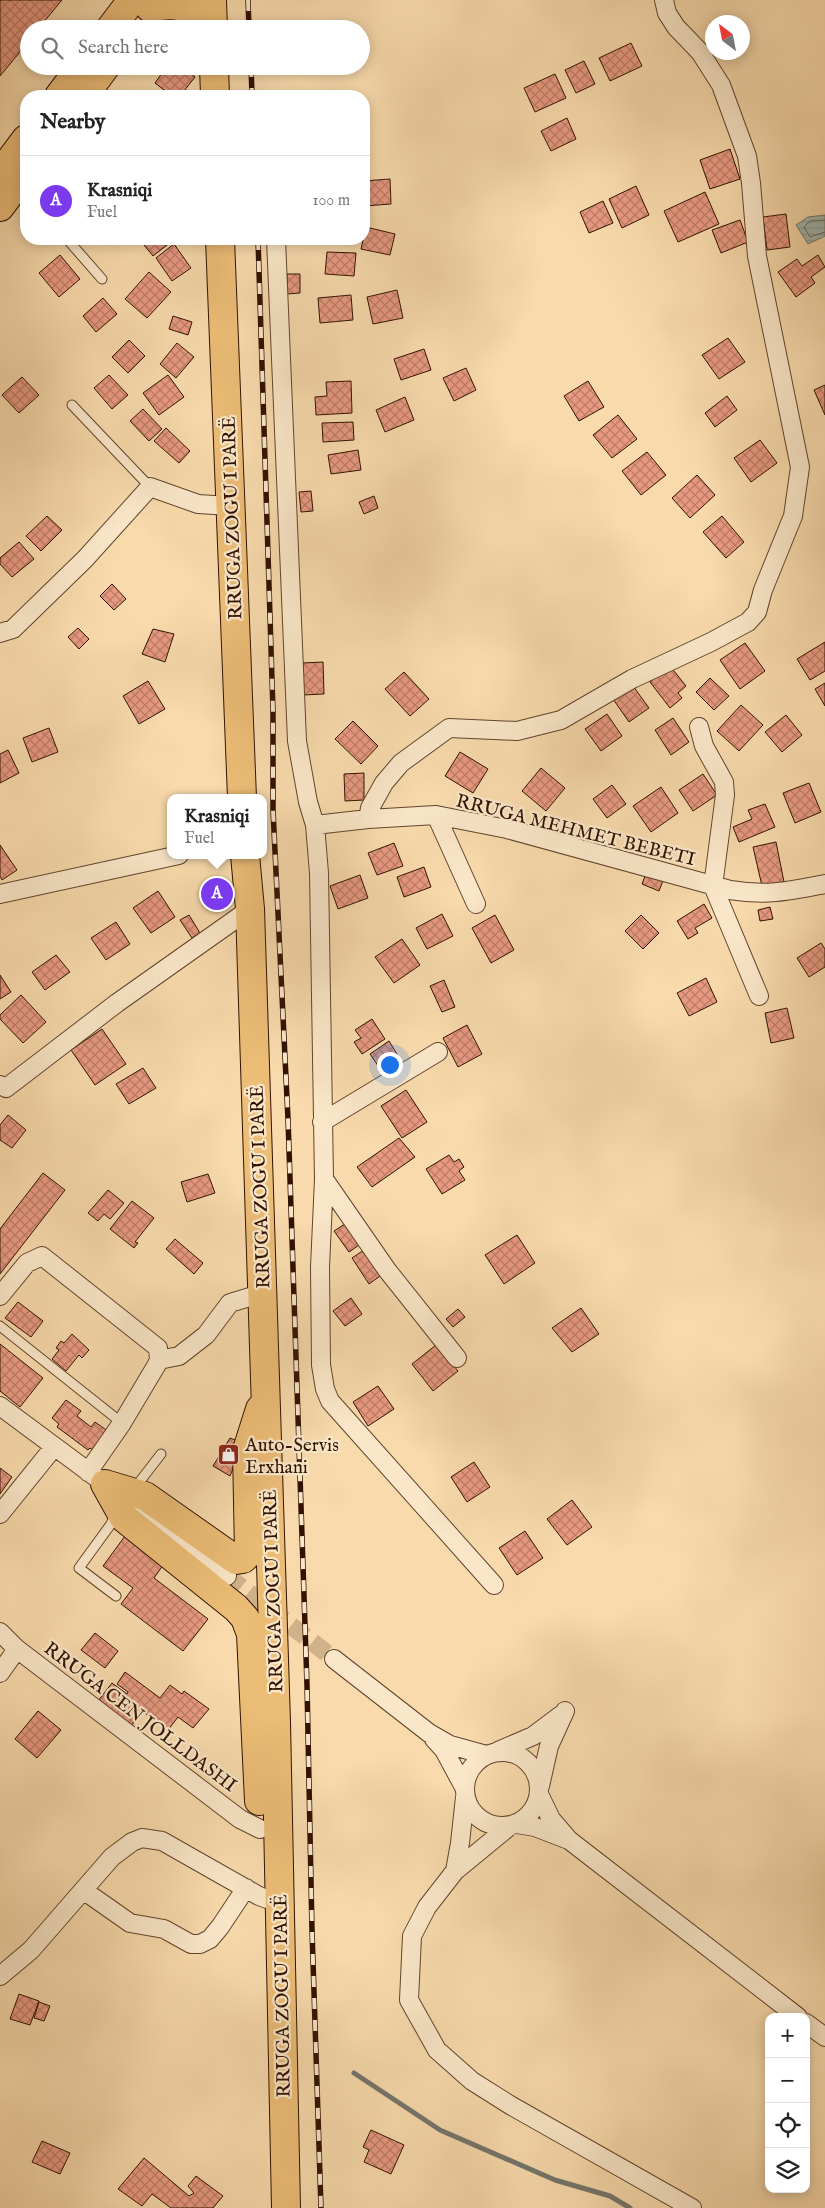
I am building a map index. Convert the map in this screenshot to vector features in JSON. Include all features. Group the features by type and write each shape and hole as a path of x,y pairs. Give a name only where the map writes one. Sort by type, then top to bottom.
{"main road":[{"path":"211,20 212,0"},
{"path":"125,20 143,9 170,4 182,6 201,20"},
{"path":"64,90 75,75"},
{"path":"88,90 99,75"},
{"path":"214,75 215,90"},
{"path":"12,186 20,160"},
{"name":"RRUGA ZOGU I PARË","path":"220,245 242,794"},
{"name":"RRUGA ZOGU I PARË","path":"245,859 250,909 266,1388 286,2208"},
{"path":"111,1488 145,1496 236,1560 243,1559 249,1552 247,1450 266,1388"},
{"path":"111,1488 124,1518 236,1608 245,1618 251,1634 260,1829 278,1872"}],"street":[{"path":"368,819 370,808 384,783 424,745 449,728 517,731 561,720 632,679 711,642 748,622 757,612 763,590 794,516 800,467 757,256 747,156 721,85 700,52 688,41 667,14 664,0"},
{"path":"276,245 298,741 308,802 315,825 319,873 324,1179 320,1267 321,1365 325,1389 330,1401 494,1584"},
{"path":"0,633 13,629 85,560 150,487 198,504 230,506"},
{"path":"699,727 704,746 724,782 725,788 713,886 758,996"},
{"path":"436,816 476,904"},
{"name":"RRUGA MEHMET BEBETI","path":"315,825 368,819 436,816 507,830 671,873 713,886 753,894 780,894 825,884"},
{"path":"0,894 167,858"},
{"path":"2,1090 117,1003 250,909"},
{"path":"322,1122 438,1052"},
{"path":"324,1179 387,1270 457,1358"},
{"path":"0,1296 27,1263 42,1256 158,1348 159,1360 122,1424 111,1488"},
{"path":"159,1360 179,1356 206,1335 230,1304 263,1294"},
{"path":"0,1406 227,1576"},
{"path":"0,1514 54,1447"},
{"name":"RRUGA CEN JOLLDASHI","path":"0,1632 17,1649 240,1819 260,1829"},
{"path":"0,1673 17,1649"},
{"path":"334,1659 429,1733 450,1744 490,1754 506,1752 517,1754 526,1760 534,1768 538,1778 539,1792 551,1820 569,1840 793,2013"},
{"path":"454,1871 460,1843 466,1781 473,1766 490,1754 533,1736 565,1711 549,1746 539,1792 532,1812 454,1871 427,1907 412,1936 410,2000 437,2050 472,2082 692,2208"},
{"path":"429,1733 444,1750 465,1792 468,1804 481,1820 490,1824 514,1824 535,1827 569,1840"},
{"path":"0,1976 31,1950 82,1890 122,1848 142,1838 162,1841 267,1899 278,1900"},
{"path":"82,1890 130,1923 164,1929 191,1944 200,1944 210,1939 220,1927 246,1888"},
{"path":"810,2026 825,2037"}],"lane":[{"path":"72,245 102,279"},
{"path":"72,405 150,487"},
{"path":"0,1326 122,1424"},
{"path":"116,1596 80,1568 111,1524 111,1488 161,1454"}],"water":[{"path":"825,215 825,236 808,244 796,225 808,217"}],"building":[{"path":"0,0 62,0 45,20 20,20 20,52 0,76"},
{"path":"631,43 642,66 610,81 599,58"},
{"path":"584,61 595,84 576,93 565,70"},
{"path":"555,74 566,98 535,112 524,88"},
{"path":"161,75 192,75 195,77 185,90 164,90 155,83"},
{"path":"567,118 576,139 551,151 541,131"},
{"path":"730,149 740,179 710,189 700,160"},
{"path":"390,179 391,204 370,206 370,181"},
{"path":"636,186 649,215 622,228 609,199"},
{"path":"705,192 719,224 678,242 664,211"},
{"path":"603,201 613,223 589,233 580,212"},
{"path":"786,214 790,247 767,250 763,217"},
{"path":"740,220 748,242 721,253 712,230"},
{"path":"370,228 395,234 390,255 361,249 362,245 370,245"},
{"path":"144,245 167,245 153,256"},
{"path":"175,245 191,268 172,281 156,258"},
{"path":"327,252 356,253 354,276 325,274"},
{"path":"60,255 80,279 59,297 39,273"},
{"path":"818,255 825,267 811,277 815,283 796,297 778,272 797,259 802,266"},
{"path":"149,272 171,292 147,318 125,299"},
{"path":"287,274 300,274 300,293 287,294"},
{"path":"397,290 403,318 373,324 367,297"},
{"path":"351,295 353,320 320,323 318,298"},
{"path":"103,298 117,314 96,332 83,316"},
{"path":"173,316 192,322 188,335 169,329"},
{"path":"728,338 745,362 719,379 702,355"},
{"path":"129,340 145,356 128,373 112,357"},
{"path":"177,343 194,357 176,378 160,364"},
{"path":"424,349 431,370 401,380 394,359"},
{"path":"466,368 476,390 454,401 443,378"},
{"path":"109,375 128,395 112,409 94,388"},
{"path":"168,375 184,397 159,415 143,393"},
{"path":"22,377 39,395 19,413 2,395"},
{"path":"351,381 352,413 316,415 315,397 327,396 326,382"},
{"path":"588,381 604,407 579,421 564,396"},
{"path":"825,385 825,415 814,390"},
{"path":"727,396 737,410 715,427 705,413"},
{"path":"405,397 414,420 385,432 376,410"},
{"path":"143,409 162,429 149,441 130,421"},
{"path":"618,415 637,439 612,458 593,435"},
{"path":"353,422 354,440 323,442 322,423"},
{"path":"166,428 190,451 179,463 154,441"},
{"path":"760,440 777,463 751,482 734,458"},
{"path":"358,450 361,470 331,474 328,455"},
{"path":"647,452 666,475 641,495 622,471"},
{"path":"697,475 715,495 690,518 672,498"},
{"path":"311,491 313,511 301,512 299,492"},
{"path":"374,496 378,508 364,514 359,502"},
{"path":"47,516 62,530 41,551 26,536"},
{"path":"722,516 744,542 726,558 703,532"},
{"path":"19,542 34,559 12,577 0,564 0,558"},
{"path":"112,584 126,599 114,610 100,596"},
{"path":"78,628 89,639 79,649 68,637"},
{"path":"153,629 174,634 165,662 142,654"},
{"path":"825,642 825,671 810,680 797,659"},
{"path":"745,643 765,671 740,689 720,660"},
{"path":"323,662 324,694 303,695 302,663"},
{"path":"670,666 686,686 678,693 682,698 670,708 650,682"},
{"path":"404,672 429,699 410,716 385,689"},
{"path":"710,678 729,696 714,710 696,692"},
{"path":"148,681 165,709 139,724 123,696"},
{"path":"825,683 825,706 815,689"},
{"path":"633,686 649,708 629,722 613,699"},
{"path":"741,705 763,725 739,751 717,731"},
{"path":"607,714 622,736 601,751 585,729"},
{"path":"786,715 802,735 782,752 765,732"},
{"path":"673,718 689,742 671,755 655,730"},
{"path":"353,721 378,746 361,764 335,739"},
{"path":"49,728 58,752 32,762 23,738"},
{"path":"8,750 19,773 0,783 0,754"},
{"path":"460,752 488,769 473,793 445,776"},
{"path":"541,768 565,788 546,811 522,791"},
{"path":"364,773 364,800 345,801 344,774"},
{"path":"703,774 717,795 693,811 679,790"},
{"path":"809,783 821,812 795,823 783,793"},
{"path":"612,785 626,804 607,818 593,799"},
{"path":"661,787 678,813 651,832 633,806"},
{"path":"765,804 775,827 739,842 733,827 752,819 748,810"},
{"path":"776,842 784,882 762,886 753,847"},
{"path":"394,843 403,866 377,875 368,853"},
{"path":"0,845 17,870 2,880 0,876"},
{"path":"424,867 431,887 404,897 397,877"},
{"path":"647,871 664,878 659,891 642,884"},
{"path":"360,875 368,898 338,909 330,886"},
{"path":"208,885 226,885 226,903 208,903"},
{"path":"158,891 175,917 151,933 133,908"},
{"path":"704,904 712,918 695,928 698,933 688,939 677,921"},
{"path":"770,907 773,919 760,921 758,910"},
{"path":"442,914 453,936 427,949 416,928"},
{"path":"189,915 200,933 192,938 180,920"},
{"path":"495,915 514,950 491,963 472,928"},
{"path":"641,915 659,933 643,949 625,931"},
{"path":"116,922 130,944 106,960 91,938"},
{"path":"402,939 420,965 394,983 375,957"},
{"path":"821,943 825,949 825,967 809,977 797,958"},
{"path":"56,955 70,972 45,990 32,972"},
{"path":"0,975 11,992 0,999"},
{"path":"706,978 717,1002 689,1016 677,993"},
{"path":"444,980 455,1007 442,1012 430,986"},
{"path":"21,995 46,1022 23,1043 0,1019 0,1015"},
{"path":"787,1008 794,1038 771,1043 765,1013"},
{"path":"372,1019 385,1039 362,1054 354,1042 361,1038 355,1030"},
{"path":"467,1025 482,1054 458,1067 443,1038"},
{"path":"102,1029 126,1064 95,1085 71,1050"},
{"path":"389,1041 403,1064 385,1076 370,1054"},
{"path":"143,1068 156,1088 129,1104 116,1084"},
{"path":"406,1090 427,1122 402,1138 381,1106"},
{"path":"8,1115 26,1130 12,1148 0,1140 0,1125"},
{"path":"399,1138 415,1157 372,1187 357,1167"},
{"path":"449,1155 454,1162 459,1159 464,1167 459,1171 465,1180 442,1194 426,1169"},
{"path":"43,1173 65,1190 0,1274 0,1229"},
{"path":"208,1174 215,1193 187,1202 181,1182"},
{"path":"108,1190 124,1203 110,1219 104,1214 98,1221 88,1213"},
{"path":"132,1201 154,1218 135,1242 138,1243 134,1248 110,1229"},
{"path":"351,1220 365,1241 349,1252 334,1231"},
{"path":"517,1235 535,1263 504,1284 485,1255"},
{"path":"175,1239 203,1263 194,1274 166,1249"},
{"path":"370,1246 387,1271 369,1284 352,1258"},
{"path":"351,1298 362,1314 345,1326 333,1311"},
{"path":"18,1302 43,1321 31,1337 5,1318"},
{"path":"581,1308 599,1334 572,1352 552,1328"},
{"path":"458,1309 465,1317 453,1327 446,1319"},
{"path":"72,1334 89,1350 82,1358 79,1355 66,1371 52,1359 59,1350 56,1348 61,1341 64,1343"},
{"path":"0,1344 43,1378 20,1407 0,1391"},
{"path":"436,1345 458,1371 433,1391 412,1364"},
{"path":"378,1386 394,1409 368,1426 353,1402"},
{"path":"66,1400 81,1411 77,1416 91,1427 95,1422 109,1432 94,1451 90,1448 88,1450 57,1427 59,1424 52,1418"},
{"name":"Auto-Servis Erxhani","path":"230,1438 243,1443 230,1476 213,1466"},
{"path":"474,1462 490,1487 467,1502 451,1477"},
{"path":"0,1468 12,1477 0,1494"},
{"path":"572,1500 592,1527 567,1545 547,1519"},
{"path":"525,1531 543,1558 517,1575 499,1548"},
{"path":"128,1532 166,1561 154,1578 208,1619 183,1651 121,1604 133,1588 103,1566"},
{"path":"95,1633 118,1651 105,1668 81,1650"},
{"path":"125,1672 160,1698 170,1685 182,1694 184,1691 209,1709 193,1728 178,1717 168,1730 142,1711 132,1725 98,1701 112,1683 127,1694 128,1692 117,1684"},
{"path":"38,1711 61,1730 37,1758 15,1739"},
{"path":"19,1994 39,2001 30,2025 10,2019"},
{"path":"39,2002 50,2006 44,2021 34,2018"},
{"path":"371,2130 404,2145 391,2174 364,2162 369,2150 363,2147"},
{"path":"42,2141 70,2153 60,2174 32,2162"},
{"path":"144,2158 189,2196 194,2193 188,2186 196,2176 223,2196 213,2208 171,2208 152,2194 142,2206 118,2189"}],"waterway":[{"path":"354,2073 440,2130 555,2180 610,2196 630,2208"}],"tunnel":[{"path":"227,1576 334,1659"}],"railway":[{"path":"248,0 249,20"},
{"path":"251,75 252,90"},
{"path":"258,245 273,711 273,810 288,1119 307,1685 312,1930 321,2208"}],"place":[{"name":"Krasniqi","path":"217,894"},
{"name":"Auto-Servis Erxhani","path":"229,1455"}]}
